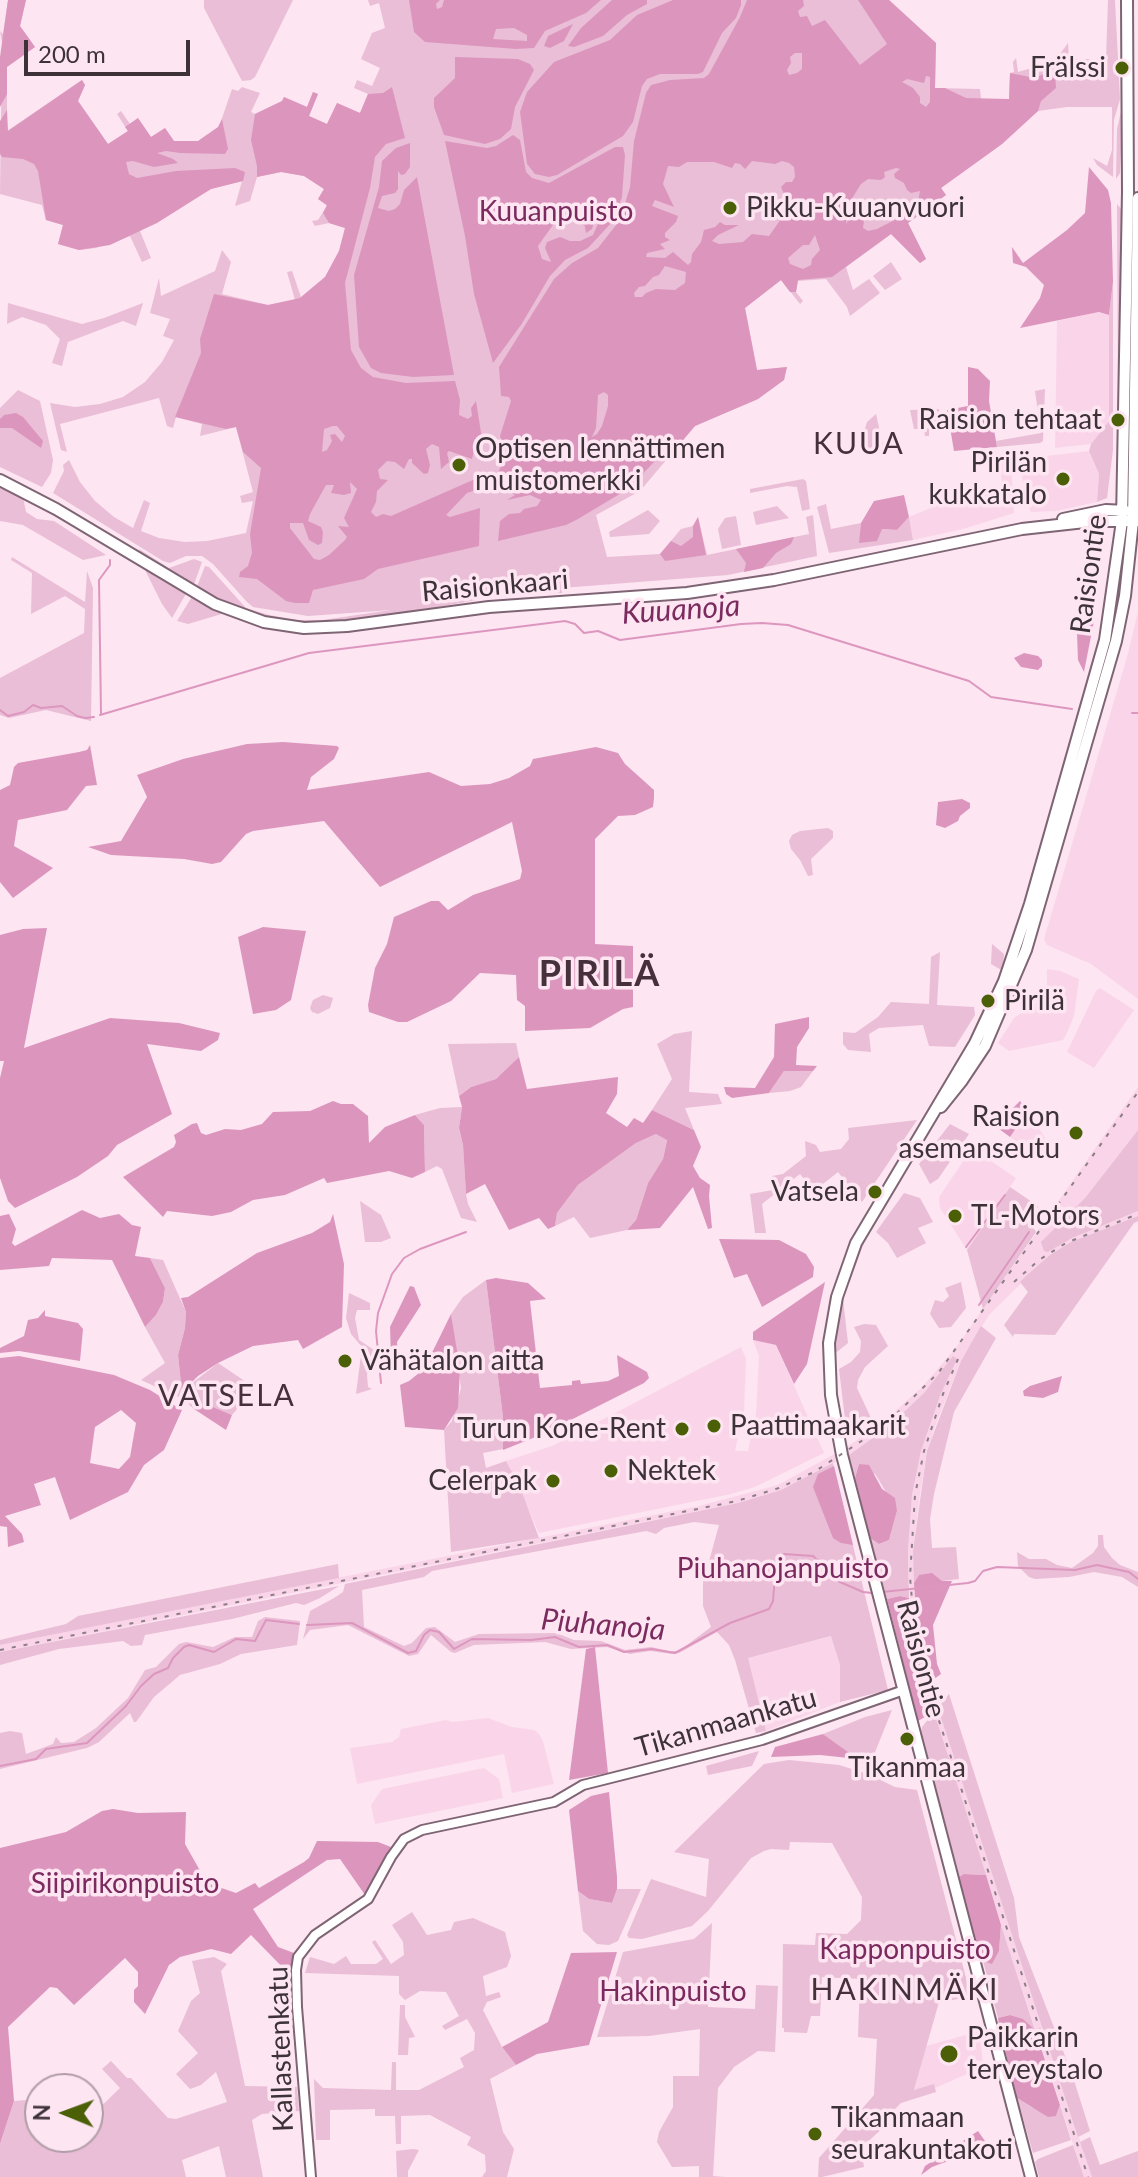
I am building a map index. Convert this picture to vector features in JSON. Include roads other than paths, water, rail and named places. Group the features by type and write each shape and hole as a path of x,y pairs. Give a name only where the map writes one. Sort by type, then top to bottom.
{"main road":[{"name":"Raisiontie","path":"1031,2177 833,1409 829,1367 831,1329 842,1277 856,1243 989,1015 1030,904 1105,640 1131,516 1135,194 1127,0"},
{"name":"Raisionkaari","path":"0,480 56,509 215,604 264,622 304,628 347,626 489,607 687,593 774,580 1086,513 1131,516"}],"street":[{"name":"Tikanmaankatu","path":"562,1799 583,1785 762,1740 904,1690"},
{"name":"Kallastenkatu","path":"311,2177 296,1994 296,1970 302,1949 315,1935 368,1899 398,1846 412,1834 562,1799"}],"waterway":[{"path":"101,714 99,580 110,565 110,560"},
{"name":"Kuuanoja","path":"100,715 309,653 565,621 575,624 584,633 598,631 620,640 741,624 788,625 969,681 991,697 1072,709"},
{"name":"Kuuanoja","path":"0,710 8,716 24,712 33,705 41,708 62,706 77,716 94,717"},
{"path":"1132,713 1138,713"},
{"path":"966,1247 1005,1195"},
{"path":"381,1383 376,1331 378,1313 392,1274 404,1258 466,1232"},
{"path":"979,1305 1029,1232"},
{"name":"Piuhanoja","path":"307,1625 352,1623 408,1653 416,1651 430,1630 439,1632 454,1649 472,1639 531,1640 555,1637 579,1647 607,1645 624,1652 652,1649 675,1653 730,1623 769,1609 773,1601 776,1563 784,1554 813,1556 840,1582 872,1593"},
{"name":"Piuhanoja","path":"882,1592 968,1583 975,1581 983,1571 997,1567 1075,1570 1097,1565 1129,1572 1138,1579"},
{"name":"Piuhanoja","path":"0,1766 36,1759 46,1749 87,1743 126,1706 141,1686 154,1674 168,1668 184,1647 189,1645 214,1652 236,1639 255,1641 266,1620 299,1624"}],"railway":[{"path":"0,1650 737,1501 779,1488 814,1472 883,1427 939,1372 1138,1092"},
{"path":"1014,1282 1039,1260 1066,1243 1138,1214"},
{"path":"958,1359 924,1451 915,1495 910,1577 914,1623 928,1687 1088,2177"}],"place":[{"name":"Frälssi","path":"1122,68"},
{"name":"Pikku-Kuuanvuori","path":"730,208"},
{"name":"Raision tehtaat","path":"1118,420"},
{"name":"Optisen lennättimen muistomerkki","path":"459,465"},
{"name":"Pirilän kukkatalo","path":"1063,479"},
{"name":"Pirilä","path":"988,1001"},
{"name":"Raision asemanseutu","path":"1076,1133"},
{"name":"Vatsela","path":"875,1192"},
{"name":"TL-Motors","path":"955,1216"},
{"name":"Vähätalon aitta","path":"345,1361"},
{"name":"Paattimaakarit","path":"714,1426"},
{"name":"Turun Kone-Rent","path":"682,1429"},
{"name":"Nektek","path":"611,1471"},
{"name":"Celerpak","path":"553,1481"},
{"name":"Tikanmaa","path":"907,1739"},
{"name":"Paikkarin terveystalo","path":"949,2054"},
{"name":"Tikanmaan seurakuntakoti","path":"815,2134"}],"district":[{"name":"KUUA","path":"859,444"},
{"name":"PIRILÄ","path":"600,974"},
{"name":"VATSELA","path":"227,1396"},
{"name":"HAKINMÄKI","path":"905,1990"}],"park label":[{"name":"Kuuanpuisto","path":"556,212"},
{"name":"Piuhanojanpuisto","path":"783,1569"},
{"name":"Siipirikonpuisto","path":"125,1884"},
{"name":"Kapponpuisto","path":"905,1950"},
{"name":"Hakinpuisto","path":"673,1992"}]}
